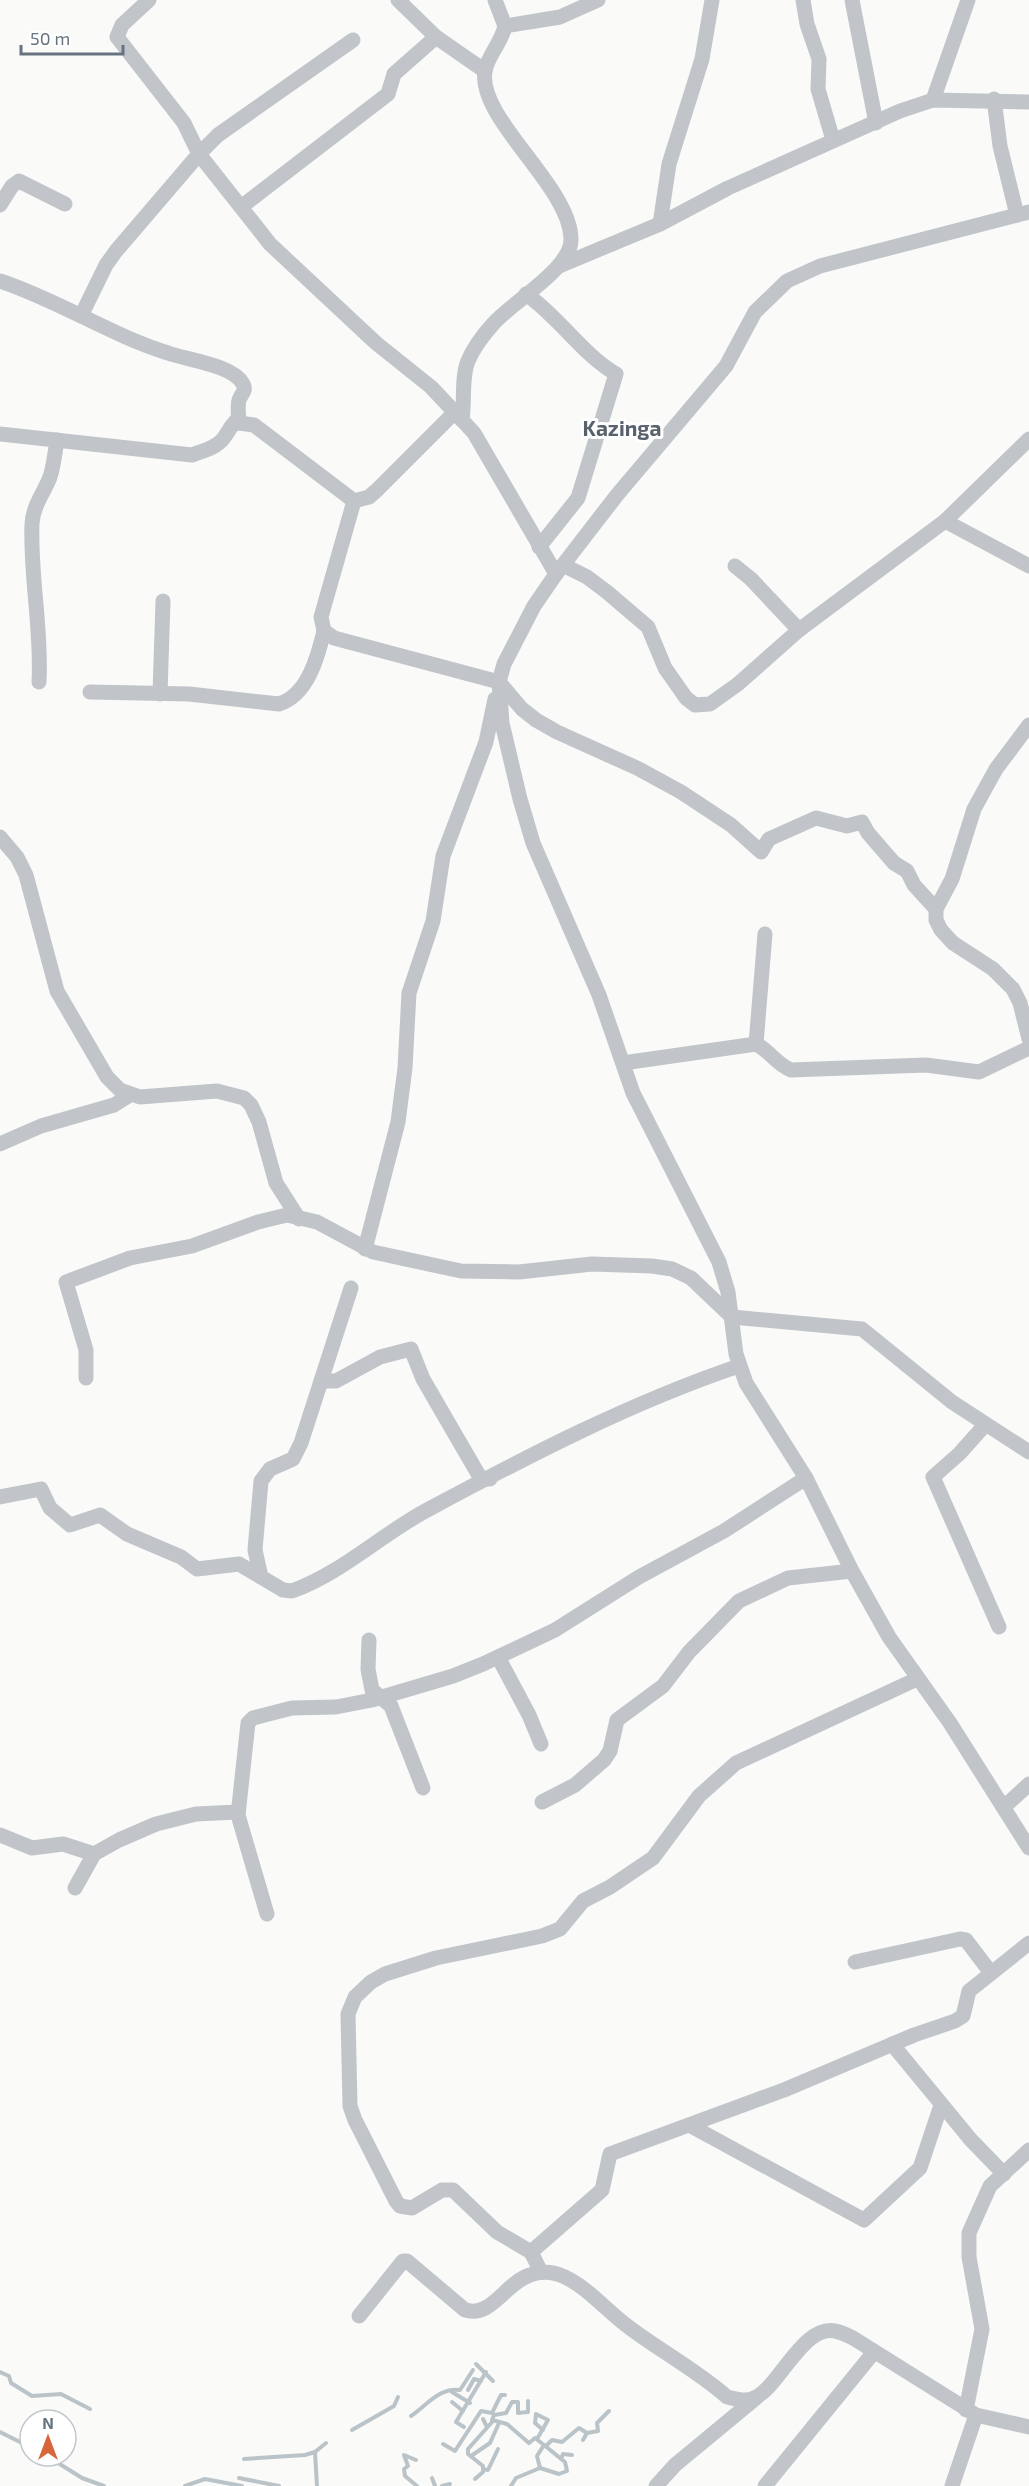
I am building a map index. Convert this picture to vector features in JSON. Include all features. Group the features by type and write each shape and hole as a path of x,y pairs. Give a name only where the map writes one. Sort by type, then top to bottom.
{"street":[{"path":"149,0 122,24 117,37 184,123 199,154 270,244 376,343 459,415 474,433 539,547 560,569 608,591 648,627 665,668 686,698 695,705 710,704 799,630 945,520 1029,439"},
{"path":"398,0 436,37 485,71"},
{"path":"495,0 505,26 485,71 490,96 510,133 554,191 569,225 571,244 559,266"},
{"path":"505,26 560,18 598,0"},
{"path":"660,224 669,164 702,59 712,0"},
{"path":"803,0 807,24 819,59 818,89 833,140"},
{"path":"852,0 876,123"},
{"path":"933,100 968,0"},
{"path":"241,207 388,94 394,74 436,37"},
{"path":"81,316 106,265 116,251 199,154 218,135 353,40"},
{"path":"365,1249 398,1122 405,1068 409,993 433,921 443,856 486,742 504,664 534,606 617,495 726,366 755,312 787,281 820,266 1023,214 1000,146 994,99"},
{"path":"354,501 369,497 459,415 467,362 494,323 559,266 660,224 728,188 795,160 833,140 933,100 994,99 1029,102"},
{"path":"0,205 12,186 19,181 65,204"},
{"path":"0,281 81,316 130,341 205,363 237,377 244,384 245,391 239,401 239,423"},
{"path":"526,294 553,316 604,367 616,374 578,498 539,547"},
{"path":"0,434 192,454 212,448 222,441 231,425 238,419 239,423 254,425 354,501"},
{"path":"39,682 40,655 32,524 41,490 50,478 57,440"},
{"path":"90,692 189,694 270,705 289,701 299,692 318,654 324,630 321,617 323,606 354,501"},
{"path":"945,520 1029,566"},
{"path":"735,566 751,579 799,630"},
{"path":"160,694 163,601"},
{"path":"324,630 334,638 372,650 499,682 522,709 536,720 556,732 637,768 681,792 730,825 761,852 769,839 816,818 847,826 858,822 865,823 867,833 894,863 907,871 914,885 936,909"},
{"path":"499,682 502,723 533,843 599,995 623,1063 655,1140 719,1262 732,1317 739,1366 806,1478 852,1571 889,1637 950,1723 1029,1848"},
{"path":"1029,725 996,769 974,808 952,879 936,909 936,920 941,930 953,943 993,969 1013,989 1020,1003 1029,1039"},
{"path":"0,837 17,857 26,874 51,974 64,1008 107,1077 120,1090 130,1095 217,1091 244,1098 251,1105 259,1122 276,1184 299,1219"},
{"path":"756,1044 765,934"},
{"path":"623,1063 756,1044 768,1050 782,1066 807,1071 926,1065 979,1072 1029,1048"},
{"path":"0,1144 41,1126 114,1105 130,1095"},
{"path":"86,1378 86,1350 66,1282 130,1258 192,1246 258,1222 287,1215 318,1222 365,1249 433,1267 481,1273 519,1272 592,1264 662,1268 691,1278 732,1317 862,1329 952,1402 1029,1452"},
{"path":"261,1577 255,1550 261,1481 270,1469 293,1460 301,1443 351,1288"},
{"path":"321,1381 336,1381 380,1357 411,1349 423,1379 481,1479 490,1479"},
{"path":"0,1497 41,1489 50,1508 70,1524 100,1515 127,1534 181,1557 197,1569 239,1564 283,1590 302,1587 427,1510 568,1439 654,1399 695,1381 739,1366"},
{"path":"985,1425 959,1454 933,1477 999,1627"},
{"path":"267,1914 238,1812 248,1723 253,1718 292,1708 336,1707 378,1698 453,1676 498,1657 555,1630 639,1577 724,1531 806,1478"},
{"path":"542,1802 575,1785 604,1760 610,1751 618,1720 663,1686 689,1652 739,1601 788,1578 852,1571"},
{"path":"369,1640 368,1669 372,1690 378,1698 391,1706 423,1788"},
{"path":"498,1657 529,1714 541,1744"},
{"path":"541,2272 531,2252 497,2232 453,2190 442,2190 419,2206 412,2208 400,2206 396,2201 350,2106 348,2014 355,1997 371,1982 398,1969 436,1958 542,1936 560,1929 584,1901 610,1887 653,1858 699,1796 736,1763 917,1679"},
{"path":"1004,1807 1029,1784"},
{"path":"75,1888 93,1854 156,1824 196,1814 238,1812"},
{"path":"0,1835 32,1848 63,1844 93,1854"},
{"path":"855,1962 960,1939 966,1940 991,1973"},
{"path":"531,2252 602,2190 610,2154 691,2126 892,2044 955,2021 963,2016 969,1991 1029,1943"},
{"path":"892,2044 986,2157 1004,2174"},
{"path":"691,2126 864,2220 920,2168 942,2105"},
{"path":"952,2486 971,2413 982,2329 969,2257 969,2234 985,2195 1029,2151"},
{"path":"359,2316 403,2261 414,2266 465,2310 472,2312 488,2308 517,2281 541,2272 564,2276 577,2284 627,2326 727,2397 742,2400 756,2398"},
{"path":"656,2486 675,2464 756,2398 807,2342 824,2331 834,2330 853,2338 971,2413 1029,2427"},
{"path":"765,2486 874,2352"}],"waterway":[{"path":"476,2364 493,2381"},
{"path":"411,2416 440,2394 460,2390 473,2370"},
{"path":"0,2372 9,2376 11,2383 32,2396 61,2394 90,2409"},
{"path":"464,2427 456,2422 486,2372"},
{"path":"468,2390 474,2379 481,2381"},
{"path":"452,2392 470,2403"},
{"path":"443,2444 455,2451 481,2411 492,2413 501,2395 505,2395"},
{"path":"352,2430 394,2406 398,2397"},
{"path":"528,2401 528,2412 518,2413 518,2402 512,2402 506,2413 494,2415 492,2420 507,2424 529,2443 535,2438 544,2445 537,2456 540,2468"},
{"path":"452,2402 463,2411"},
{"path":"583,2440 587,2433 598,2431 597,2423 609,2411"},
{"path":"537,2439 548,2420 536,2414 535,2423 543,2430"},
{"path":"483,2419 487,2427"},
{"path":"475,2479 483,2472 483,2466 468,2454 468,2449 493,2421"},
{"path":"471,2456 490,2443 499,2423"},
{"path":"546,2446 552,2440 562,2442 579,2428 587,2433"},
{"path":"0,2432 18,2441"},
{"path":"317,2486 315,2452 326,2443"},
{"path":"511,2486 516,2478 540,2468 559,2474 567,2471 565,2462 544,2445"},
{"path":"483,2469 488,2470 498,2449"},
{"path":"244,2459 305,2455 315,2452"},
{"path":"561,2459 563,2454 572,2455"},
{"path":"416,2460 404,2455 408,2466 404,2469 405,2476 417,2486"},
{"path":"66,2468 82,2478 104,2486"},
{"path":"239,2478 279,2486"},
{"path":"432,2478 435,2486"},
{"path":"185,2486 205,2479 242,2486"},
{"path":"442,2486 450,2484"}],"district":[{"name":"Kazinga","path":"622,427"}]}
